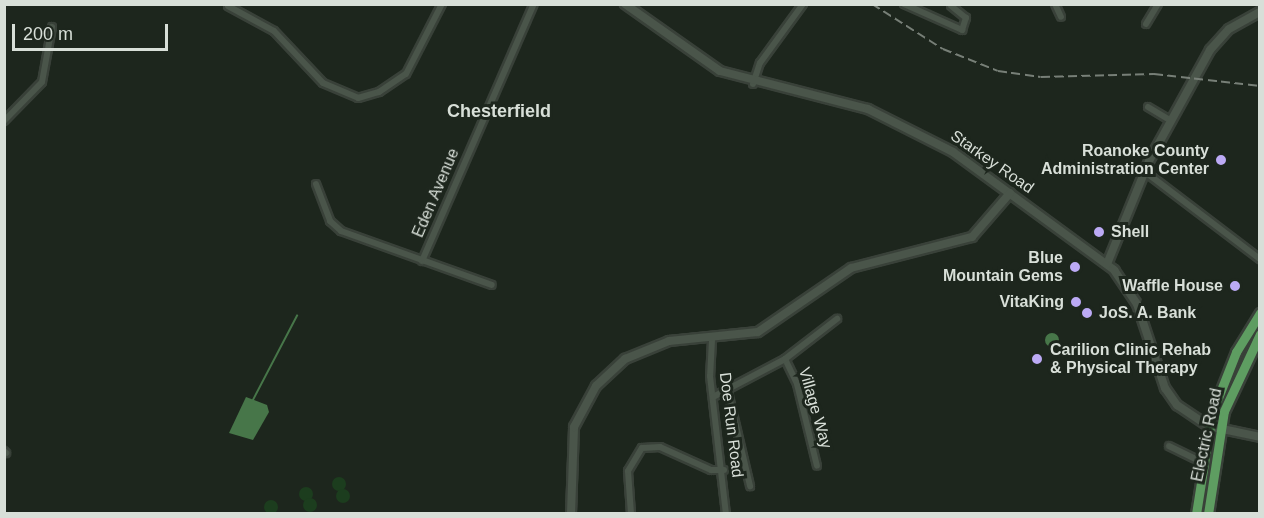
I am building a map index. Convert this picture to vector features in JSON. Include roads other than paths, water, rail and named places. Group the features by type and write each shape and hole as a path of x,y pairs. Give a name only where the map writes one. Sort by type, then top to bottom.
{"main road":[{"name":"Electric Road","path":"1197,513 1200,461 1208,426 1226,373 1260,313"},
{"name":"Electric Road","path":"1208,513 1220,430 1235,379 1260,334"}],"street":[{"path":"228,6 274,31 323,83 358,98 379,92 406,74 442,4"},
{"name":"Eden Avenue","path":"422,261 534,4"},
{"name":"Starkey Road","path":"625,4 694,57 753,84 828,97 892,118 953,152 1107,264 1137,304 1170,397 1208,426 1260,437"},
{"path":"753,84 760,63 803,4"},
{"path":"904,4 962,30 966,18 951,6"},
{"path":"1055,4 1061,17"},
{"path":"1146,24 1158,4"},
{"path":"1107,264 1144,171 1215,42 1260,12"},
{"path":"4,121 42,82 52,27"},
{"path":"1148,107 1171,121"},
{"path":"1144,171 1260,259"},
{"path":"316,184 338,229 492,285"},
{"path":"571,513 571,441 596,386 647,348 712,340 770,326 864,263 963,241 986,226 1010,193"},
{"path":"713,397 728,392 785,359 837,319"},
{"name":"Doe Run Road","path":"712,340 713,397 724,470 726,513"},
{"name":"Village Way","path":"785,359 798,384 817,466"},
{"path":"728,392 750,486"},
{"path":"1169,446 1200,461"},
{"path":"631,513 630,465 642,448 660,447 711,470 724,470"}],"waterway":[{"path":"253,400 297,316"}],"railway":[{"path":"872,4 943,49 998,71 1041,77 1154,74 1260,86"}],"place":[{"name":"Roanoke County Administration Center","path":"1221,160"},
{"name":"Shell","path":"1099,232"},
{"name":"Blue Mountain Gems","path":"1075,267"},
{"name":"Waffle House","path":"1235,286"},
{"name":"VitaKing","path":"1076,302"},
{"name":"JoS. A. Bank","path":"1087,313"},
{"name":"Carilion Clinic Rehab & Physical Therapy","path":"1037,359"}],"district":[{"name":"Chesterfield","path":"499,111"}]}
